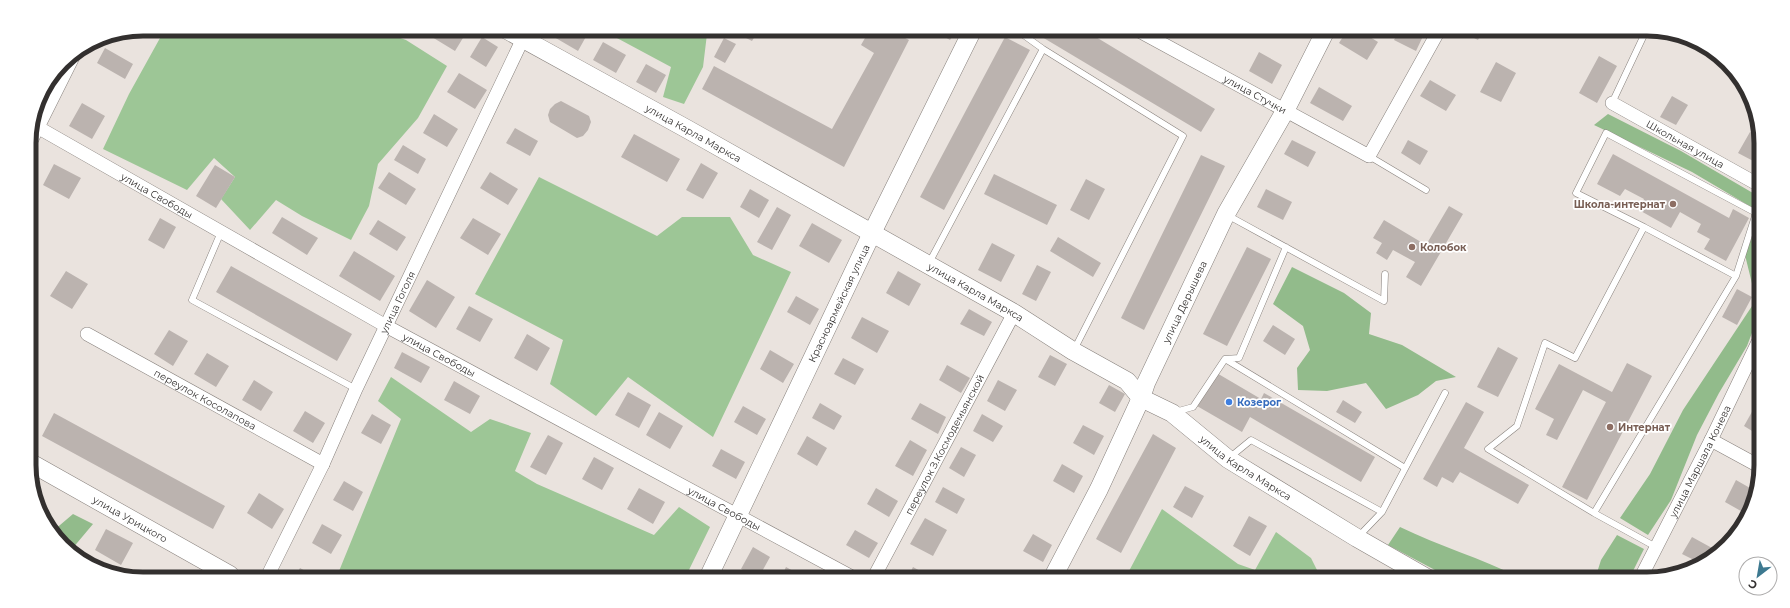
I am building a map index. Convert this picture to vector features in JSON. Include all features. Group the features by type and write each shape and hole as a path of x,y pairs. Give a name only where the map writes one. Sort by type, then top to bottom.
{"street":[{"name":"улица Гоголя","path":"269,572 323,464 356,389 524,36"},
{"name":"улица Карла Маркса","path":"528,36 872,234 1014,313 1073,351 1127,381 1141,398 1172,413 1228,459 1356,538 1416,572"},
{"name":"Красноармейская улица","path":"711,572 872,234 970,36"},
{"name":"улица Стучки","path":"1148,36 1369,156"},
{"name":"улица Дерышева","path":"1056,572 1099,489 1141,398 1146,383 1226,214 1285,111 1323,36"},
{"path":"1369,156 1436,36"},
{"path":"40,117 65,71"},
{"name":"Школьная улица","path":"1612,103 1754,183"},
{"name":"улица Свободы","path":"38,126 386,326 843,572"},
{"name":"переулок З.Космодемьянской","path":"877,572 1014,313"},
{"name":"переулок Косолапова","path":"87,334 323,464"},
{"name":"улица Маршала Конева","path":"1644,572 1711,440 1754,350"},
{"path":"1711,440 1754,462"},
{"name":"улица Урицкого","path":"36,466 225,572"}],"lane":[{"path":"1025,36 1043,49 1183,136 1073,351"},
{"path":"1612,103 1644,36"},
{"path":"928,264 1043,49"},
{"path":"1736,276 1576,193 1606,133 1754,212"},
{"path":"1369,156 1426,190"},
{"path":"1226,214 1384,300 1385,274"},
{"path":"1594,514 1736,276 1754,219"},
{"path":"1644,227 1575,358 1545,343 1517,426 1488,449 1594,514 1656,547"},
{"path":"222,231 192,300 356,389"},
{"path":"1172,413 1193,407 1225,360 1239,358 1286,247"},
{"path":"1225,360 1405,468"},
{"path":"1356,538 1382,512 1445,393"},
{"path":"1228,459 1251,440 1382,512"}],"green space":[{"path":"161,36 395,36 406,40 447,66 418,118 378,164 369,206 351,240 302,216 276,200 250,230 221,199 235,177 214,158 187,190 103,149 129,94"},
{"path":"613,36 707,36 703,67 684,104 663,97 671,67"},
{"path":"1608,114 1681,151 1754,194 1754,209 1692,172 1594,125"},
{"path":"539,177 657,236 682,217 730,217 753,255 791,272 713,437 628,377 596,416 550,384 563,340 475,294"},
{"path":"1754,231 1754,292 1745,255"},
{"path":"1292,267 1344,293 1371,313 1369,334 1402,345 1456,377 1436,381 1418,395 1386,409 1366,383 1327,391 1298,390 1297,368 1310,350 1303,326 1273,304"},
{"path":"1754,303 1754,328 1747,346 1719,393 1697,435 1671,500 1648,535 1620,518 1650,474 1683,410"},
{"path":"391,377 471,432 490,419 531,433 515,471 537,484 654,535 679,507 710,527 688,572 339,572 401,419 378,401"},
{"path":"1162,509 1238,564 1255,570 1276,532 1311,558 1318,572 1131,572 1129,571"},
{"path":"73,514 93,524 74,546 57,528"},
{"path":"1400,527 1507,572 1439,572 1388,545"},
{"path":"1617,535 1644,549 1632,572 1597,572 1601,560"}],"building":[{"path":"430,36 464,36 455,51"},
{"path":"555,36 586,36 578,51"},
{"path":"742,36 755,36 752,41"},
{"path":"866,36 901,36 909,40 844,167 702,89 714,66 832,129 874,53 861,45"},
{"path":"943,36 953,36 950,40"},
{"path":"1040,36 1094,36 1215,109 1201,132"},
{"path":"1343,36 1368,36 1378,42 1367,60 1339,43"},
{"path":"1396,36 1423,36 1416,51 1394,40"},
{"path":"1470,36 1480,36 1478,40"},
{"path":"482,37 498,47 486,67 470,57"},
{"path":"1005,37 1030,50 944,210 920,197"},
{"path":"724,38 736,44 725,63 714,57"},
{"path":"603,42 626,55 616,73 593,60"},
{"path":"105,48 133,64 125,79 97,63"},
{"path":"1259,52 1282,65 1272,84 1249,71"},
{"path":"1599,56 1617,66 1597,103 1579,93"},
{"path":"1496,62 1516,73 1501,102 1480,92"},
{"path":"646,64 666,75 656,93 636,82"},
{"path":"459,73 487,90 475,109 447,92"},
{"path":"1430,80 1456,95 1446,111 1420,96"},
{"path":"1319,87 1352,106 1343,121 1310,103"},
{"path":"1672,96 1688,105 1676,125 1660,117"},
{"path":"561,101 589,116 591,122 588,130 583,136 577,138 550,122 548,115 550,109"},
{"path":"82,103 105,116 92,139 69,126"},
{"path":"434,114 458,129 447,147 423,133"},
{"path":"515,128 538,141 530,156 506,143"},
{"path":"1750,132 1753,133 1754,161 1738,153"},
{"path":"634,134 680,159 667,182 621,157"},
{"path":"1292,140 1316,152 1308,167 1284,154"},
{"path":"1408,140 1428,151 1420,165 1401,153"},
{"path":"403,145 426,159 418,174 394,160"},
{"name":"Школа-интернат","path":"1613,154 1729,218 1733,209 1749,218 1726,261 1704,249 1710,239 1697,232 1701,224 1680,212 1671,228 1639,210 1644,199 1625,189 1620,196 1597,184"},
{"path":"1201,155 1225,166 1144,330 1121,318"},
{"path":"701,163 718,173 703,199 686,190"},
{"path":"54,164 81,178 69,199 43,185"},
{"path":"215,165 235,177 216,208 196,196"},
{"path":"389,172 416,189 406,205 378,188"},
{"path":"490,172 518,189 508,205 480,188"},
{"path":"994,174 1057,205 1047,225 984,194"},
{"path":"1086,179 1105,189 1089,220 1070,210"},
{"path":"750,189 769,200 759,218 740,207"},
{"path":"1266,189 1292,202 1283,220 1257,207"},
{"name":"Колобок","path":"1449,206 1463,214 1421,286 1406,277 1415,262 1393,250 1387,260 1376,253 1382,243 1373,238 1384,220 1426,245"},
{"path":"777,207 791,215 772,250 757,242"},
{"path":"282,217 318,238 307,255 272,233"},
{"path":"160,218 176,227 164,249 148,240"},
{"path":"473,218 501,234 488,255 460,238"},
{"path":"378,220 406,237 397,251 369,234"},
{"path":"812,223 842,240 829,263 799,246"},
{"path":"1058,237 1101,263 1093,277 1050,251"},
{"path":"992,243 1015,255 1001,282 978,270"},
{"path":"1247,247 1271,259 1227,346 1203,334"},
{"path":"354,251 395,276 380,301 339,276"},
{"path":"1037,265 1051,272 1036,301 1022,294"},
{"path":"231,266 352,334 337,361 216,292"},
{"path":"66,271 88,284 72,309 50,296"},
{"path":"898,271 921,284 909,306 886,293"},
{"path":"427,280 455,297 436,328 409,311"},
{"path":"1737,289 1752,297 1737,325 1722,317"},
{"path":"796,296 819,309 810,325 787,312"},
{"path":"469,306 493,319 480,342 456,329"},
{"path":"969,309 992,322 984,336 960,324"},
{"path":"862,317 889,331 877,353 851,338"},
{"path":"1273,325 1295,339 1285,355 1263,341"},
{"path":"169,330 188,341 173,366 154,354"},
{"path":"527,334 550,348 537,371 514,358"},
{"path":"1498,347 1518,358 1498,397 1477,387"},
{"path":"770,350 794,364 783,383 760,369"},
{"path":"402,352 430,367 421,383 394,368"},
{"path":"207,353 229,366 216,387 194,374"},
{"path":"1050,355 1067,364 1055,386 1038,377"},
{"path":"843,358 864,369 855,385 834,374"},
{"name":"Интернат","path":"1627,363 1652,376 1587,500 1562,487 1606,402 1583,390 1557,440 1546,435 1554,419 1535,409 1559,364 1612,392"},
{"path":"947,365 970,378 961,393 939,380"},
{"path":"1215,372 1261,399 1264,393 1375,457 1361,482 1250,417 1242,432 1197,406"},
{"path":"254,380 273,392 261,411 242,400"},
{"path":"998,380 1017,390 1005,411 987,401"},
{"path":"454,381 480,396 470,414 444,400"},
{"path":"1109,385 1125,394 1115,412 1099,403"},
{"path":"628,392 651,405 639,428 615,415"},
{"path":"1343,400 1362,412 1355,423 1336,412"},
{"path":"1466,402 1484,412 1464,448 1529,485 1518,504 1460,472 1453,483 1442,477 1437,487 1423,479"},
{"path":"820,403 842,416 834,430 812,418"},
{"path":"920,403 946,417 938,434 911,419"},
{"path":"743,406 766,419 757,435 734,422"},
{"path":"1753,410 1754,432 1744,426"},
{"path":"305,411 325,423 313,443 293,431"},
{"path":"659,412 683,426 670,449 646,435"},
{"path":"54,413 225,506 213,529 42,436"},
{"path":"372,414 391,425 381,444 361,433"},
{"path":"982,414 1003,426 993,442 973,431"},
{"path":"1083,425 1104,436 1094,455 1073,443"},
{"path":"1153,434 1176,448 1121,553 1096,539"},
{"path":"548,435 563,443 546,475 530,467"},
{"path":"807,436 827,448 817,466 797,454"},
{"path":"910,440 927,450 913,476 895,466"},
{"path":"961,447 976,455 964,477 949,468"},
{"path":"721,449 745,462 736,479 712,466"},
{"path":"594,457 614,468 602,490 582,479"},
{"path":"1062,464 1083,476 1074,493 1053,481"},
{"path":"1736,480 1751,489 1743,512 1725,502"},
{"path":"344,481 363,492 353,511 333,500"},
{"path":"1185,486 1204,496 1192,518 1173,507"},
{"path":"943,487 965,499 957,514 935,502"},
{"path":"639,488 665,502 653,524 627,509"},
{"path":"876,488 898,501 889,517 867,504"},
{"path":"259,493 284,509 272,529 247,513"},
{"path":"1249,516 1267,526 1250,556 1233,546"},
{"path":"925,518 947,530 933,556 910,544"},
{"path":"322,524 342,535 331,554 312,543"},
{"path":"106,529 133,543 121,565 95,550"},
{"path":"855,530 878,543 869,558 846,545"},
{"path":"1033,534 1052,545 1043,562 1023,551"},
{"path":"1692,537 1712,548 1706,554 1695,560 1682,554"},
{"path":"753,547 770,557 762,572 746,572 741,569"},
{"path":"786,567 795,572 784,572"},
{"path":"913,567 922,572 910,572"},
{"path":"300,568 307,572 298,572"}],"place":[{"name":"Школа-интернат","path":"1673,204"},
{"name":"Колобок","path":"1412,247"},
{"name":"Козерог","path":"1229,402"},
{"name":"Интернат","path":"1610,427"}]}
